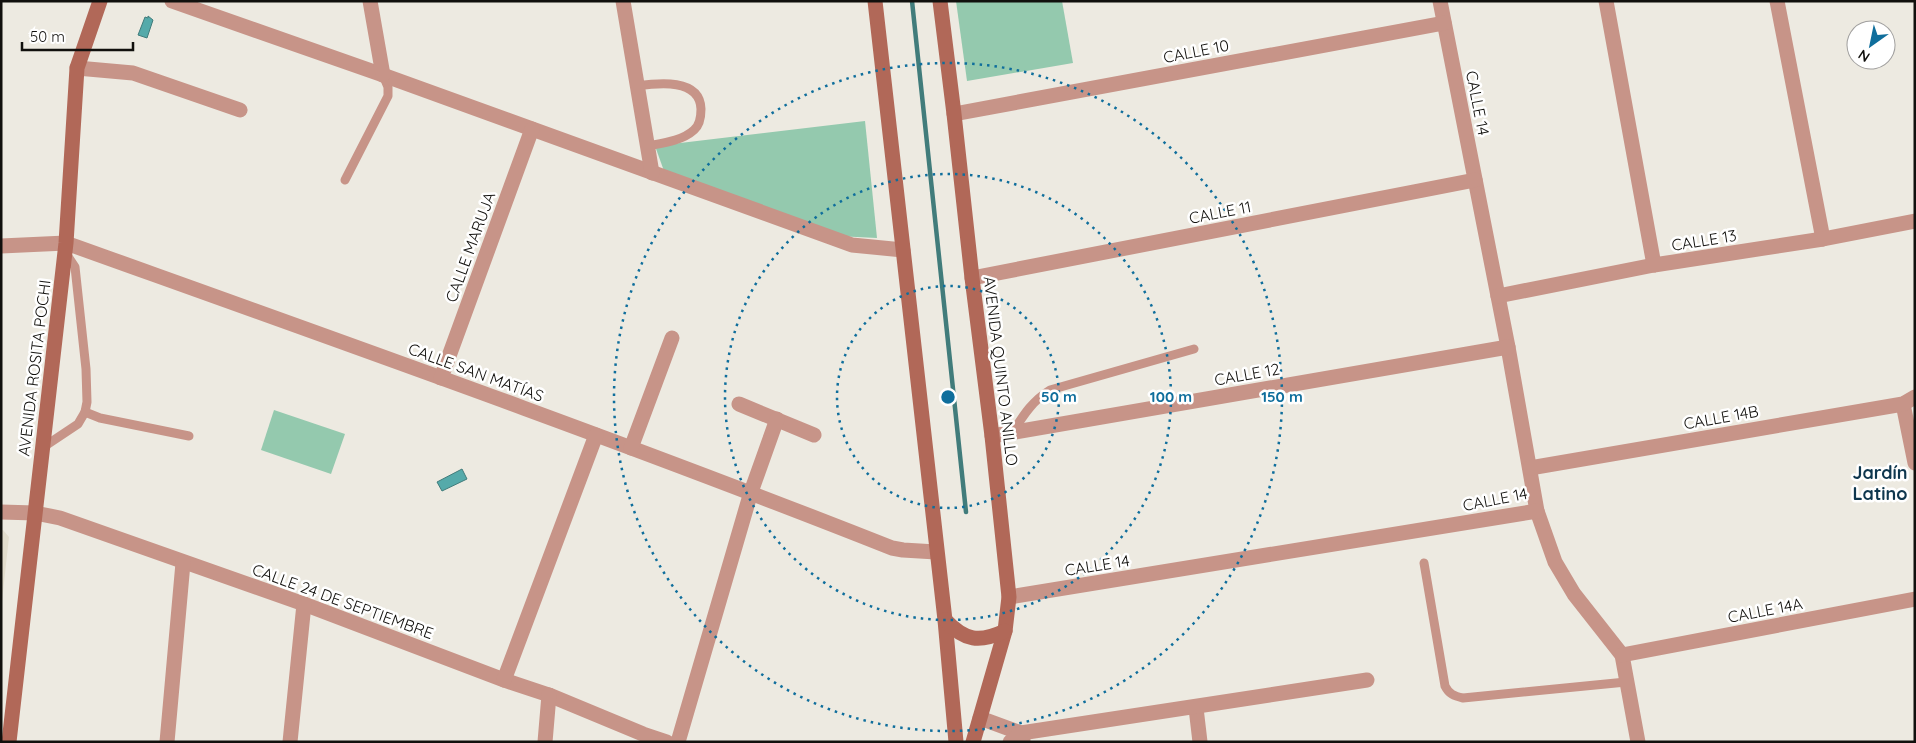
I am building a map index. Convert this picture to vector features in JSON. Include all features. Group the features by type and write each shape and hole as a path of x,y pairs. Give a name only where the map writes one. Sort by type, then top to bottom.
{"main road":[{"name":"AVENIDA ROSITA POCHI","path":"9,742 66,247 77,68 100,1"},
{"path":"875,1 945,620 956,742"},
{"name":"AVENIDA QUINTO ANILLO","path":"940,1 992,436 1009,597 1005,631 973,742"},
{"path":"945,620 957,632 972,638 989,638 1005,631"}],"street":[{"path":"172,1 383,75 852,245 902,250"},
{"path":"370,1 383,75"},
{"path":"623,1 652,173"},
{"name":"CALLE 14","path":"1009,597 1537,511 1508,347 1440,1"},
{"path":"1606,1 1654,265"},
{"path":"1777,1 1823,239"},
{"name":"CALLE 10","path":"954,114 1444,23"},
{"path":"77,68 134,74 240,110"},
{"name":"CALLE MARUJA","path":"442,378 532,129"},
{"name":"CALLE 11","path":"972,278 1475,180"},
{"name":"CALLE 13","path":"1498,296 1654,265 1823,239 1915,221"},
{"name":"CALLE SAN MATÍAS","path":"1,246 66,247 442,378 751,492 892,548 936,552"},
{"path":"631,448 672,338"},
{"name":"CALLE 12","path":"992,436 1508,347"},
{"path":"1909,400 1915,463"},
{"name":"CALLE 14B","path":"1530,468 1909,400"},
{"path":"739,404 814,435"},
{"path":"678,742 751,492 777,419"},
{"path":"504,680 596,435"},
{"path":"1537,511 1555,562 1574,594 1622,656 1638,742"},
{"name":"CALLE 24 DE SEPTIEMBRE","path":"1,512 35,513 60,518 183,563 304,604 504,680 549,695 643,738 667,742"},
{"path":"167,742 183,563"},
{"name":"CALLE 14A","path":"1622,656 1915,599"},
{"path":"290,742 304,604"},
{"path":"980,718 1018,739 1367,680"},
{"path":"544,742 549,695"},
{"path":"1196,708 1200,742"}],"lane":[{"path":"345,180 388,96 388,87 383,75"},
{"path":"638,86 660,83 680,85 694,92 701,103 701,118 696,130 681,138 648,146"},
{"path":"42,448 78,424 87,402 86,369 75,267 66,247"},
{"path":"1012,433 1039,396 1050,390 1194,348"},
{"path":"84,412 100,418 189,436"},
{"path":"1424,563 1445,686 1448,692 1455,697 1463,698 1626,682"}],"shaded area":[{"path":"1,530 9,537 1,610"}],"green space":[{"path":"956,1 1062,1 1073,63 967,81"},
{"path":"865,121 877,238 836,236 664,171 655,146"},
{"path":"274,410 345,434 331,474 261,450"}],"water":[{"path":"148,16 153,20 147,38 138,35 145,17 148,18"},
{"path":"462,469 467,479 442,491 437,482"}],"waterway":[{"path":"912,1 966,512"}],"district":[{"name":"Jardín Latino","path":"1880,483"}]}
